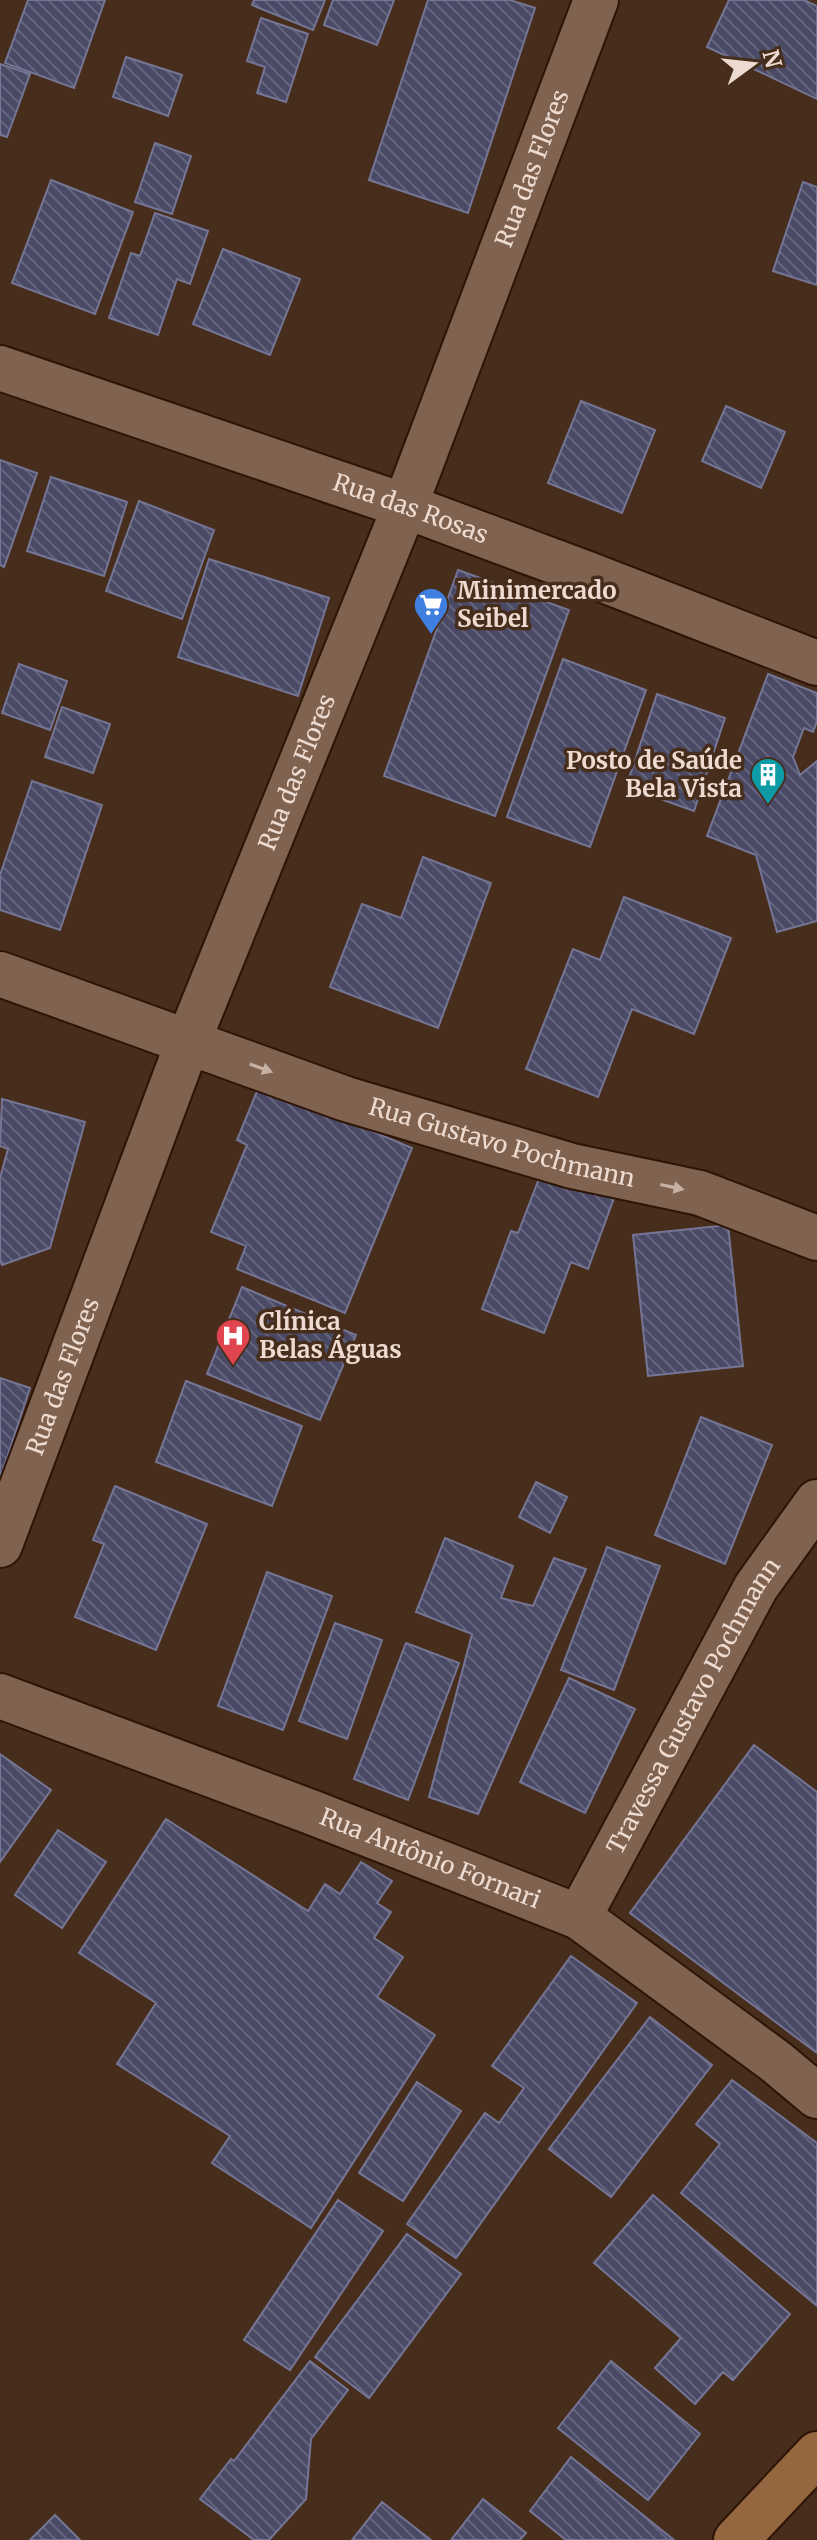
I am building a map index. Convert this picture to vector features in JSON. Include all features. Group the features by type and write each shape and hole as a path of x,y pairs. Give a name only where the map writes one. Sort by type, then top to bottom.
{"main road":[{"path":"736,2540 817,2454"}],"street":[{"name":"Rua das Flores","path":"0,1545 188,1042 405,506 596,0"},
{"name":"Rua das Rosas","path":"0,368 405,506 817,663"},
{"name":"Rua Gustavo Pochmann","path":"0,974 346,1099 557,1161 700,1193 817,1238"},
{"name":"Travessa Gustavo Pochmann","path":"579,1917 756,1587 817,1502"},
{"name":"Rua Antônio Fornari","path":"0,1696 311,1812 579,1917 775,2061 817,2096"}],"building":[{"path":"28,0 105,0 74,88 5,63"},
{"path":"254,0 325,0 313,30 252,5"},
{"path":"333,0 394,0 377,45 324,25"},
{"path":"428,0 510,0 535,8 468,213 369,180"},
{"path":"729,0 804,0 817,6 817,99 707,47"},
{"path":"261,18 308,34 286,102 257,93 265,67 247,61"},
{"path":"126,57 182,75 168,116 113,97"},
{"path":"0,64 30,74 7,137 0,135"},
{"path":"155,143 191,156 172,214 135,202"},
{"path":"51,180 133,212 95,314 12,283"},
{"path":"803,182 817,187 817,285 773,271"},
{"path":"155,213 208,231 190,284 177,279 158,335 109,318 131,253 140,256"},
{"path":"223,249 300,279 270,355 193,324"},
{"path":"581,401 655,430 622,513 548,483"},
{"path":"726,406 785,432 761,488 702,461"},
{"path":"0,460 37,473 4,567 0,565"},
{"path":"51,477 127,502 104,576 27,551"},
{"path":"139,501 214,530 182,619 106,591"},
{"path":"209,559 329,598 298,696 178,657"},
{"path":"458,570 569,610 495,816 384,776"},
{"path":"563,659 646,690 590,847 507,817"},
{"path":"19,664 67,681 50,730 2,713"},
{"name":"Posto de Saúde Bela Vista","path":"768,674 817,693 817,721 813,732 804,728 793,757 800,775 817,761 817,921 777,932 756,855 707,836"},
{"path":"657,694 725,718 694,811 626,787"},
{"path":"62,707 110,724 93,773 45,757"},
{"path":"32,781 102,805 60,930 0,910 0,875"},
{"path":"423,857 491,883 438,1028 330,987 362,904 401,918"},
{"path":"624,897 731,938 694,1034 632,1009 598,1097 526,1069 573,949 600,960"},
{"path":"260,1084 412,1148 345,1313 237,1269 246,1246 211,1232 247,1145 237,1140"},
{"path":"2,1099 85,1122 50,1248 2,1265 0,1178 8,1149 0,1146"},
{"path":"542,1171 614,1198 588,1269 571,1262 544,1333 482,1309 511,1231 518,1233"},
{"path":"728,1225 743,1366 648,1376 633,1235"},
{"path":"242,1287 356,1335 320,1420 207,1374"},
{"path":"0,1378 30,1388 1,1476 0,1476"},
{"path":"186,1381 302,1426 272,1506 156,1462"},
{"path":"701,1417 772,1445 725,1564 655,1535"},
{"path":"536,1482 567,1497 550,1533 519,1517"},
{"path":"115,1486 207,1524 156,1650 75,1617 104,1544 93,1540"},
{"path":"445,1538 513,1566 501,1598 533,1606 554,1558 586,1569 478,1814 429,1797 472,1634 416,1612"},
{"path":"607,1547 660,1566 614,1690 561,1670"},
{"path":"267,1572 332,1596 283,1730 218,1706"},
{"path":"335,1623 382,1640 347,1739 299,1721"},
{"path":"406,1643 459,1663 408,1800 354,1779"},
{"path":"569,1678 635,1709 585,1813 520,1782"},
{"path":"754,1745 817,1792 817,2053 630,1913"},
{"path":"0,1754 51,1790 0,1862"},
{"path":"166,1819 308,1911 325,1884 340,1894 361,1862 392,1881 377,1903 391,1912 374,1938 403,1957 377,1997 435,2035 311,2228 212,2163 230,2136 117,2064 156,2003 79,1953"},
{"path":"58,1830 106,1862 62,1928 15,1895"},
{"path":"571,1956 637,2003 456,2258 407,2224 485,2113 499,2123 524,2088 492,2066"},
{"path":"650,2017 712,2065 611,2197 549,2149"},
{"path":"732,2080 817,2143 817,2306 681,2193 720,2144 696,2124"},
{"path":"417,2082 461,2111 403,2201 359,2173"},
{"path":"653,2195 790,2314 733,2380 723,2372 695,2404 655,2368 681,2338 594,2263"},
{"path":"338,2200 383,2231 290,2370 244,2340"},
{"path":"407,2234 461,2274 369,2398 315,2357"},
{"path":"310,2361 348,2390 311,2439 306,2499 269,2540 254,2540 200,2499 231,2459 234,2461"},
{"path":"611,2361 700,2434 648,2500 558,2428"},
{"path":"571,2457 674,2540 566,2540 530,2511"},
{"path":"483,2499 526,2533 520,2540 451,2540"},
{"path":"382,2502 431,2540 352,2540"},
{"path":"55,2515 80,2540 30,2540"}],"place":[{"name":"Minimercado Seibel","path":"431,636"},
{"name":"Posto de Saúde Bela Vista","path":"768,806"},
{"name":"Clínica Belas Águas","path":"233,1367"}]}
